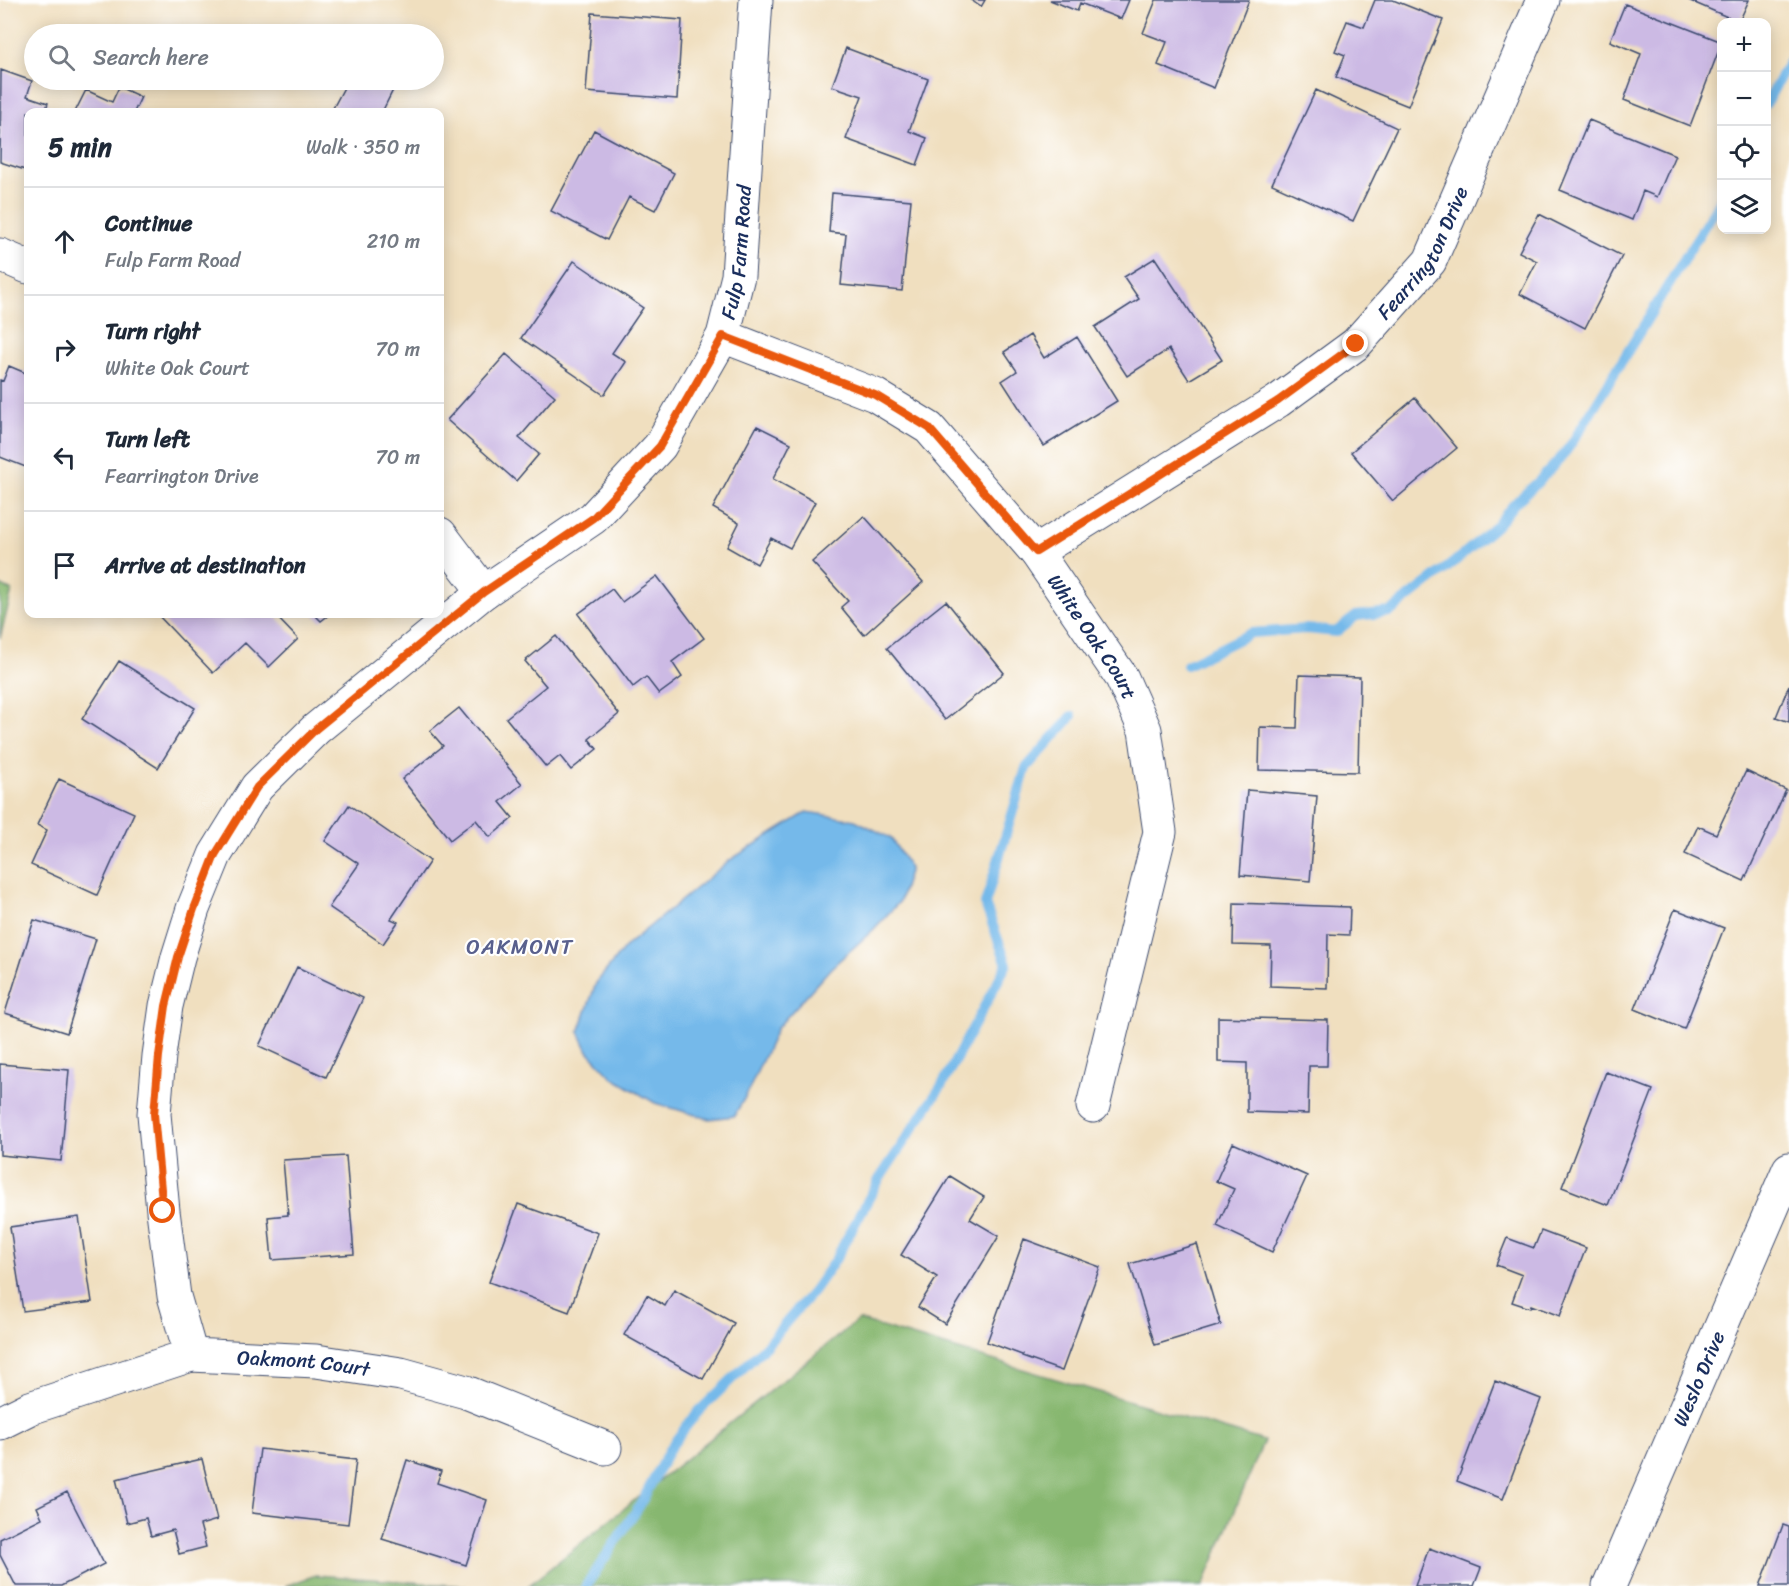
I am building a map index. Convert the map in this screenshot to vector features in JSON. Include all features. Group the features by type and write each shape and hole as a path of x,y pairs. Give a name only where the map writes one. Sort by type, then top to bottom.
{"street":[{"name":"Fulp Farm Road","path":"191,1355 174,1296 154,1114 166,1006 178,957 215,855 257,787 316,729 484,592 593,518 660,446 723,336 738,276 756,0"},
{"name":"Fearrington Drive","path":"1036,552 1278,401 1356,344 1430,261 1543,0"},
{"path":"0,255 24,265"},
{"name":"White Oak Court","path":"723,336 875,395 929,428 1036,552 1122,678 1145,729 1160,832 1093,1106"},
{"path":"444,539 484,592"},
{"name":"Weslo Drive","path":"1609,1586 1789,1169"},
{"name":"Oakmont Court","path":"0,1423 30,1408 191,1355 316,1361 401,1374 466,1392 605,1448"}],"green space":[{"path":"0,585 12,591 0,638"},
{"path":"858,1320 1264,1441 1203,1586 528,1586"},
{"path":"316,1575 466,1586 285,1586"}],"water":[{"path":"807,812 855,820 891,838 910,868 900,901 873,930 831,968 777,1028 747,1094 734,1116 709,1119 655,1103 613,1078 588,1051 579,1032 596,983 626,946 730,860"}],"building":[{"path":"971,0 985,0 981,7"},
{"path":"1050,0 1129,0 1121,19 1080,3 1077,11"},
{"path":"1156,0 1249,0 1214,88 1158,65 1167,42 1143,33"},
{"path":"1375,0 1393,0 1443,20 1408,106 1336,77 1345,55 1335,51 1347,21 1364,27"},
{"path":"1688,0 1749,0 1741,18 1730,18"},
{"path":"1625,4 1717,40 1717,55 1690,126 1624,100 1641,54 1610,41"},
{"path":"592,13 682,20 677,99 586,92"},
{"path":"846,48 928,79 909,131 927,138 917,165 846,139 862,96 832,86"},
{"path":"1,70 24,78 24,90 29,90 27,96 48,103 46,108 24,108 24,170 0,162"},
{"path":"86,90 112,102 118,90 126,90 141,97 136,108 77,108"},
{"path":"343,90 393,90 384,108 333,108"},
{"path":"1316,90 1397,128 1353,221 1272,184"},
{"path":"1589,120 1675,155 1657,197 1643,191 1632,220 1560,190"},
{"path":"594,130 674,173 655,210 629,197 607,240 551,211"},
{"path":"832,193 911,200 902,291 841,285 846,234 829,232"},
{"path":"1539,214 1622,256 1585,328 1520,294 1537,261 1519,252"},
{"path":"1155,258 1222,360 1189,380 1169,349 1127,376 1095,327 1139,299 1124,277"},
{"path":"574,261 643,308 612,353 626,362 604,395 521,338"},
{"path":"1030,335 1044,358 1077,337 1117,401 1044,446 1002,381 1017,371 1004,352"},
{"path":"506,354 555,396 519,438 539,454 516,481 447,420"},
{"path":"9,366 24,372 24,466 0,457 0,380 3,381"},
{"path":"1415,398 1457,448 1393,501 1351,452"},
{"path":"757,426 791,443 773,479 815,502 790,548 771,538 757,564 727,547 739,523 713,508"},
{"path":"864,516 923,582 864,635 841,607 848,601 812,562"},
{"path":"657,576 704,638 672,662 682,677 659,694 646,677 633,687 578,614 612,589 622,602"},
{"path":"946,601 1004,673 945,720 887,648"},
{"path":"161,618 278,618 298,639 269,667 245,643 213,673"},
{"path":"556,636 619,714 589,739 597,749 571,770 560,756 546,767 506,718 546,686 525,661"},
{"path":"119,661 195,708 158,768 82,719"},
{"path":"1299,675 1360,677 1358,772 1259,770 1260,727 1297,728"},
{"path":"1789,685 1789,722 1776,717"},
{"path":"459,708 522,784 500,802 513,818 490,837 476,820 450,840 402,779 443,746 430,731"},
{"path":"1746,771 1786,790 1744,881 1685,854 1698,826 1716,834"},
{"path":"59,779 134,813 97,895 31,865 47,830 37,825"},
{"path":"1247,790 1317,796 1310,881 1240,875"},
{"path":"349,805 430,861 391,919 398,922 383,944 329,907 359,864 325,841"},
{"path":"1234,903 1350,907 1349,935 1328,934 1327,988 1270,986 1271,946 1233,945"},
{"path":"1675,909 1724,928 1684,1029 1635,1009"},
{"path":"34,920 96,939 67,1033 5,1013"},
{"path":"297,967 363,998 326,1077 259,1046"},
{"path":"1218,1017 1328,1020 1327,1066 1309,1066 1308,1114 1247,1112 1247,1063 1218,1062"},
{"path":"0,1064 69,1070 61,1161 0,1155"},
{"path":"1606,1072 1653,1090 1608,1205 1562,1187"},
{"path":"1233,1143 1307,1176 1272,1252 1217,1226 1234,1189 1216,1181"},
{"path":"346,1156 354,1254 272,1260 268,1217 288,1215 283,1160"},
{"path":"950,1176 984,1197 970,1219 999,1236 945,1324 918,1307 937,1277 901,1255"},
{"path":"518,1204 598,1233 569,1312 489,1282"},
{"path":"79,1217 92,1302 23,1311 10,1227"},
{"path":"1541,1231 1586,1248 1560,1316 1531,1305 1530,1308 1512,1302 1522,1275 1496,1265 1507,1238 1534,1248"},
{"path":"1024,1239 1100,1267 1062,1371 987,1342"},
{"path":"1197,1244 1221,1325 1155,1345 1130,1264"},
{"path":"674,1290 734,1323 703,1379 624,1335 647,1295 665,1306"},
{"path":"1495,1381 1541,1399 1503,1499 1457,1481"},
{"path":"260,1449 356,1460 348,1524 252,1513"},
{"path":"202,1459 217,1520 200,1525 206,1547 179,1554 173,1530 151,1536 146,1518 127,1523 116,1479"},
{"path":"407,1460 441,1471 437,1483 487,1500 466,1565 382,1539"},
{"path":"67,1492 104,1564 61,1586 16,1586 0,1555 0,1539 42,1518 37,1507"},
{"path":"1783,1525 1789,1527 1789,1586 1760,1586"},
{"path":"1429,1548 1481,1568 1474,1586 1415,1586"}],"waterway":[{"path":"1771,95 1789,61"},
{"path":"1187,665 1251,633 1307,629 1336,632 1356,616 1390,612 1497,525 1514,504 1560,459 1572,443 1717,205"},
{"path":"586,1586 640,1505 670,1448 688,1424 765,1347 814,1290 835,1260 880,1178 942,1085 1007,964 985,904 1026,768 1072,716"}],"district":[{"name":"OAKMONT","path":"520,947"}],"route":[{"path":"163,1211 154,1114 166,1006 178,957 215,855 257,787 316,729 484,592 593,518 660,446 723,336 875,395 929,428 1036,552 1278,401 1356,344"}]}
